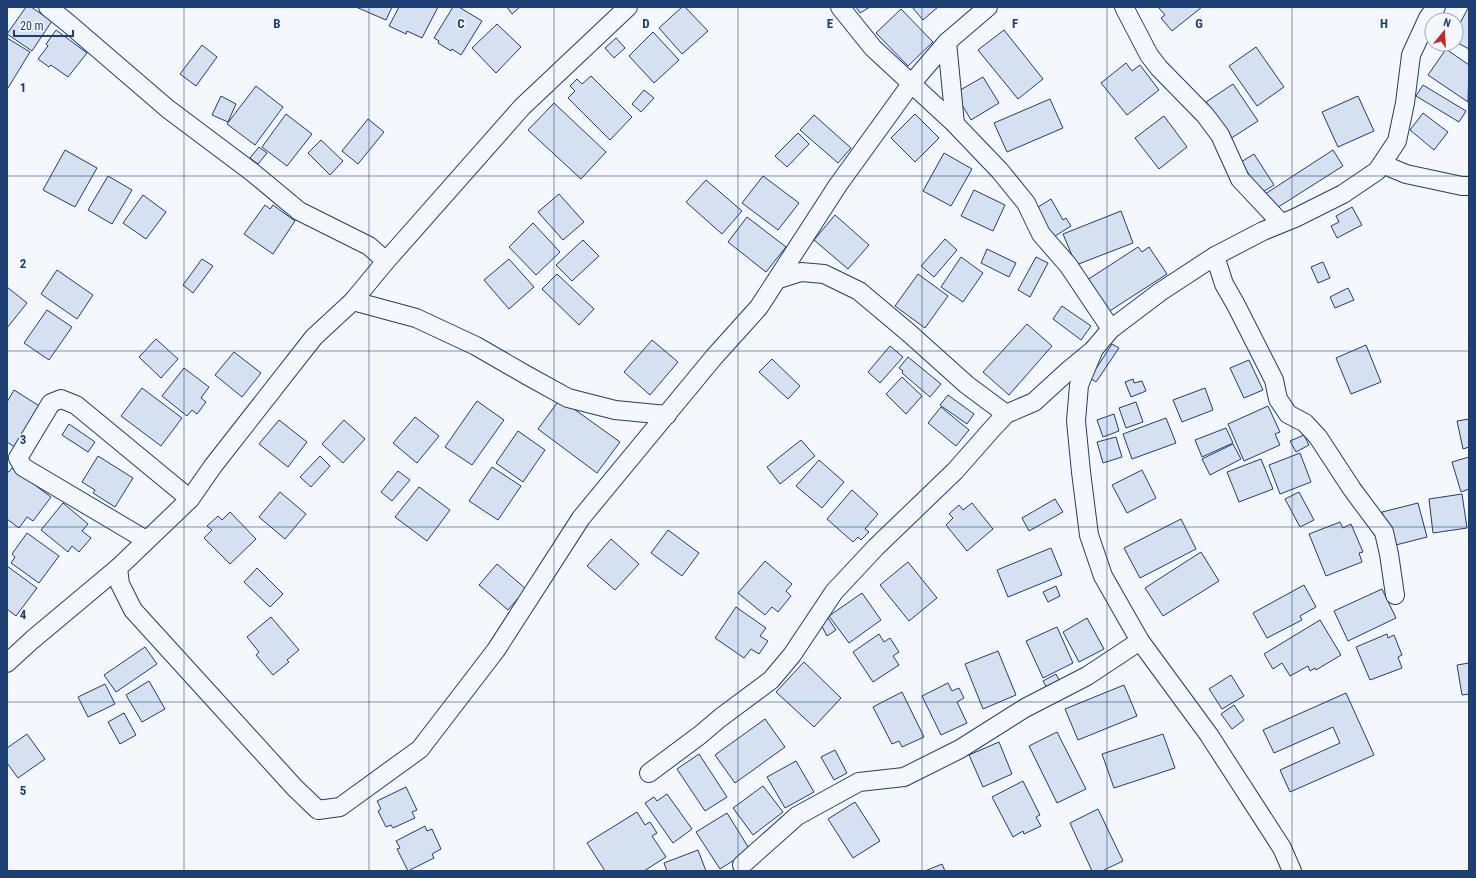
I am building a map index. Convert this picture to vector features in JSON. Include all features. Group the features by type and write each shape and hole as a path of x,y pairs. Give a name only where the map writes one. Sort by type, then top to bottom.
{"street":[{"path":"48,7 168,109 252,172 299,211 369,246 386,260"},
{"path":"7,663 118,568 190,499 213,466 314,337 353,301 386,260 522,107 628,7"},
{"path":"840,7 873,48 954,124 1000,171 1026,203 1041,234 1068,265 1111,330"},
{"path":"118,568 120,584 133,610 295,788 318,810 340,807 420,749 496,650 581,518 714,357 759,307 779,279 838,185 911,84 947,42 988,7"},
{"path":"1124,7 1149,55 1159,68 1205,115 1220,135 1240,179 1281,223"},
{"path":"648,773 771,680 792,655 834,592 876,547 955,471 1006,414 1034,402 1094,349 1111,330 1160,292 1215,256 1263,231 1343,194 1377,171 1397,141 1405,103 1411,55 1428,18 1436,7"},
{"path":"947,42 954,124"},
{"path":"1382,164 1406,174 1462,186 1469,186"},
{"path":"1215,256 1224,284 1274,380 1278,399 1288,414 1305,424 1318,437 1352,489 1384,532 1390,554 1395,595"},
{"path":"779,279 802,272 824,274 859,291 910,333 968,385 1006,414"},
{"path":"353,301 416,318 476,346 568,398 616,410 667,415"},
{"path":"1094,349 1079,385 1076,421 1089,535 1103,576 1140,641 1209,735 1282,848 1292,871"},
{"path":"146,540 23,467 18,458 51,403 60,398 76,405 190,499"},
{"path":"742,866 797,816 859,782 904,777 960,749 1025,708 1087,676 1140,641"}],"building":[{"path":"26,7 31,7 52,21 32,51 7,34"},
{"path":"356,7 392,7 386,20"},
{"path":"399,7 438,7 422,38 407,31 406,34 389,26"},
{"path":"453,7 459,7 482,21 461,55 438,43 439,41 434,38"},
{"path":"507,7 520,7 512,14"},
{"path":"682,7 685,7 708,31 682,54 659,28"},
{"path":"856,7 870,7 860,13"},
{"path":"912,7 938,7 923,20"},
{"path":"1158,7 1202,7 1172,31 1161,18 1165,15"},
{"path":"1469,8 1469,49 1464,46 1464,16"},
{"path":"901,9 933,42 908,66 876,33"},
{"path":"497,24 521,47 496,73 472,48"},
{"path":"56,30 87,53 68,77 51,65 49,67 38,59 48,46 46,44"},
{"path":"1004,30 1043,79 1018,99 978,50"},
{"path":"653,32 679,60 654,83 629,56"},
{"path":"7,38 30,52 8,88 7,87"},
{"path":"616,38 625,48 614,58 605,48"},
{"path":"202,45 217,57 196,86 180,74"},
{"path":"1256,47 1284,87 1257,106 1229,66"},
{"path":"1444,52 1450,52 1469,65 1468,102 1428,75"},
{"path":"1126,63 1132,71 1140,65 1159,90 1127,115 1101,83"},
{"path":"591,76 632,117 610,140 568,98 575,91 570,86 577,79 582,84"},
{"path":"983,77 999,103 971,120 955,93"},
{"path":"1233,84 1258,121 1230,139 1206,102"},
{"path":"1423,85 1466,111 1459,122 1416,96"},
{"path":"256,86 283,107 255,145 227,124"},
{"path":"644,90 654,98 641,112 632,104"},
{"path":"221,96 236,104 228,122 212,115"},
{"path":"1358,96 1374,131 1338,147 1322,112"},
{"path":"1050,99 1063,128 1007,152 994,123"},
{"path":"554,103 606,152 581,179 528,130"},
{"path":"1423,113 1448,132 1434,150 1410,130"},
{"path":"286,114 312,134 287,166 262,147"},
{"path":"915,114 939,138 915,162 891,138"},
{"path":"814,115 851,148 838,163 800,130"},
{"path":"1164,116 1187,147 1159,169 1135,138"},
{"path":"368,119 384,132 358,164 342,151"},
{"path":"798,133 809,144 787,167 775,156"},
{"path":"321,140 343,161 330,175 308,153"},
{"path":"259,147 267,153 258,164 250,158"},
{"path":"65,150 97,168 75,207 43,190"},
{"path":"1333,150 1343,166 1272,211 1262,196"},
{"path":"944,153 972,169 951,206 923,191"},
{"path":"1254,154 1274,185 1261,193 1241,162"},
{"path":"108,176 132,190 112,224 88,210"},
{"path":"763,176 799,203 778,230 742,203"},
{"path":"706,180 742,211 722,234 686,202"},
{"path":"974,190 1005,205 993,231 961,216"},
{"path":"559,194 584,222 563,240 538,212"},
{"path":"143,195 166,212 146,239 123,223"},
{"path":"1051,199 1063,220 1066,218 1071,226 1052,238 1035,209"},
{"path":"265,205 270,209 273,205 295,221 273,254 244,234"},
{"path":"1352,207 1362,225 1337,238 1331,226 1339,222 1336,216"},
{"path":"1121,211 1133,243 1076,265 1063,234"},
{"path":"835,215 869,245 848,269 814,240"},
{"path":"747,217 786,247 766,272 728,242"},
{"path":"533,223 560,252 536,275 509,247"},
{"path":"945,239 957,250 934,277 921,266"},
{"path":"583,240 599,256 572,281 556,265"},
{"path":"1138,247 1142,252 1149,247 1167,274 1105,314 1084,282"},
{"path":"987,249 1016,263 1009,277 981,263"},
{"path":"961,257 983,273 963,302 941,287"},
{"path":"1036,257 1048,263 1030,297 1018,290"},
{"path":"202,259 213,266 193,293 183,285"},
{"path":"509,259 534,287 509,309 484,280"},
{"path":"1323,262 1330,278 1318,283 1311,267"},
{"path":"57,270 93,295 77,319 41,294"},
{"path":"557,274 594,309 579,325 542,289"},
{"path":"918,274 948,296 925,328 895,306"},
{"path":"7,287 27,303 7,328"},
{"path":"1348,288 1354,300 1335,308 1330,297"},
{"path":"1062,306 1091,326 1081,340 1053,319"},
{"path":"47,310 72,327 49,360 24,343"},
{"path":"1027,324 1052,346 1009,395 983,372"},
{"path":"156,339 178,359 161,378 139,357"},
{"path":"652,340 678,362 650,395 624,372"},
{"path":"1112,344 1119,348 1096,382 1090,378"},
{"path":"1366,345 1381,382 1351,394 1336,358"},
{"path":"890,346 903,357 880,383 868,372"},
{"path":"234,352 261,373 242,397 215,375"},
{"path":"908,357 941,384 930,397 902,373 903,371 899,368"},
{"path":"772,359 800,386 788,399 759,372"},
{"path":"1249,360 1263,390 1244,398 1230,368"},
{"path":"184,368 209,387 201,398 206,402 197,414 192,410 187,416 162,396"},
{"path":"902,377 922,396 906,414 886,394"},
{"path":"1133,379 1134,383 1142,381 1146,391 1131,397 1125,382"},
{"path":"142,388 182,418 161,446 121,416"},
{"path":"1205,388 1213,410 1182,422 1173,400"},
{"path":"14,390 41,407 16,448 7,442 7,402"},
{"path":"948,395 974,414 967,424 940,405"},
{"path":"560,399 620,442 597,473 538,429"},
{"path":"477,401 504,420 472,465 445,447"},
{"path":"1136,402 1143,422 1126,428 1119,408"},
{"path":"1268,406 1280,432 1275,434 1280,445 1244,461 1228,424"},
{"path":"941,407 969,430 956,446 928,423"},
{"path":"1114,414 1119,431 1103,437 1097,420"},
{"path":"415,417 439,436 417,463 393,443"},
{"path":"1166,418 1176,443 1132,459 1123,434"},
{"path":"1469,419 1469,447 1463,449 1457,421"},
{"path":"279,420 307,442 288,467 259,444"},
{"path":"344,420 365,439 343,463 322,444"},
{"path":"69,424 95,442 88,452 62,435"},
{"path":"1226,428 1233,443 1202,457 1195,440"},
{"path":"518,431 545,450 523,482 496,463"},
{"path":"1304,435 1309,445 1296,452 1290,441"},
{"path":"1116,437 1122,457 1103,463 1097,442"},
{"path":"801,440 815,456 780,484 767,467"},
{"path":"1233,444 1241,459 1210,475 1202,459"},
{"path":"1300,453 1311,482 1280,494 1269,465"},
{"path":"98,456 133,478 115,507 93,493 95,490 82,482"},
{"path":"320,456 330,466 311,487 300,477"},
{"path":"1469,457 1469,489 1461,492 1452,462"},
{"path":"1261,459 1273,489 1239,502 1227,472"},
{"path":"819,460 844,482 822,508 796,486"},
{"path":"492,467 521,486 498,520 469,501"},
{"path":"12,468 51,497 33,521 27,517 19,528 7,519 7,471 9,472"},
{"path":"1142,470 1156,498 1127,513 1112,485"},
{"path":"398,471 410,480 392,501 381,492"},
{"path":"419,487 450,510 427,541 395,517"},
{"path":"852,490 878,514 865,529 869,532 861,540 858,537 853,542 827,519"},
{"path":"280,492 306,514 285,539 259,517"},
{"path":"1299,492 1314,520 1300,527 1285,499"},
{"path":"1462,494 1467,528 1433,533 1429,499"},
{"path":"1055,499 1063,512 1029,531 1022,518"},
{"path":"63,503 88,524 82,531 91,538 79,552 72,546 68,552 41,530"},
{"path":"972,503 993,529 967,551 946,525 953,518 949,514 959,505 963,510"},
{"path":"1418,503 1427,537 1392,546 1382,512"},
{"path":"230,512 256,539 230,564 204,538 212,530 207,526 218,516 222,520"},
{"path":"1181,519 1196,549 1140,578 1124,548"},
{"path":"1340,522 1343,528 1351,524 1363,552 1359,553 1362,562 1326,576 1309,534"},
{"path":"668,530 699,553 682,576 651,553"},
{"path":"27,533 59,556 39,583 11,563 15,557 12,554"},
{"path":"611,539 639,564 615,590 587,566"},
{"path":"1051,548 1062,575 1008,597 997,570"},
{"path":"1201,552 1219,581 1163,616 1145,588"},
{"path":"765,561 792,584 786,591 791,596 778,612 772,607 765,615 738,593"},
{"path":"908,562 937,598 909,621 880,585"},
{"path":"497,564 526,589 508,610 479,585"},
{"path":"7,566 37,588 16,616 7,609"},
{"path":"257,568 283,594 270,607 244,582"},
{"path":"1304,585 1316,607 1300,616 1302,620 1267,638 1253,613"},
{"path":"1056,586 1060,596 1048,602 1043,592"},
{"path":"1382,589 1396,618 1348,641 1334,611"},
{"path":"862,593 881,620 849,643 829,616"},
{"path":"736,607 766,628 760,636 768,641 759,654 751,649 744,658 715,638"},
{"path":"271,617 299,650 287,660 289,662 273,675 256,655 259,652 247,637"},
{"path":"828,618 836,630 827,636 820,623"},
{"path":"1087,618 1104,649 1079,662 1063,632"},
{"path":"1320,620 1341,655 1316,670 1315,668 1310,671 1308,666 1290,676 1282,663 1273,669 1264,654"},
{"path":"1057,627 1073,663 1043,678 1026,641"},
{"path":"879,634 884,642 890,638 899,652 893,656 899,665 873,682 853,652"},
{"path":"1387,634 1388,638 1394,635 1402,655 1398,657 1402,668 1370,680 1356,647"},
{"path":"145,647 157,664 116,692 104,675"},
{"path":"998,651 1016,695 983,709 965,664"},
{"path":"804,662 841,698 814,727 776,692"},
{"path":"1469,663 1469,694 1462,695 1457,665"},
{"path":"1056,674 1062,686 1050,693 1043,681"},
{"path":"1231,675 1244,696 1222,709 1209,689"},
{"path":"149,681 165,709 142,722 126,695"},
{"path":"948,683 952,691 959,688 964,698 957,702 967,723 941,735 922,696"},
{"path":"105,684 115,704 88,717 78,697"},
{"path":"1124,685 1137,716 1078,740 1065,709"},
{"path":"902,692 924,737 902,747 899,741 892,744 873,707"},
{"path":"1346,693 1374,755 1290,792 1280,770 1340,743 1333,727 1274,753 1263,730"},
{"path":"1234,705 1244,720 1232,729 1221,714"},
{"path":"124,713 136,735 120,744 108,722"},
{"path":"765,719 785,747 735,783 715,755"},
{"path":"1057,732 1086,789 1057,803 1029,746"},
{"path":"27,734 45,759 18,778 7,763 7,748"},
{"path":"1163,734 1175,768 1114,788 1102,754"},
{"path":"999,742 1012,774 983,787 969,755"},
{"path":"835,750 847,773 834,780 821,757"},
{"path":"699,754 727,797 705,811 677,769"},
{"path":"796,761 814,792 785,808 767,777"},
{"path":"1023,781 1040,815 1036,817 1041,826 1024,834 1023,831 1013,837 992,797"},
{"path":"763,786 783,812 753,835 733,808"},
{"path":"406,787 417,810 412,812 415,818 393,828 391,825 386,827 378,811 381,809 377,801"},
{"path":"667,794 692,829 673,843 645,803 654,797 657,801"},
{"path":"855,802 880,841 853,858 828,819"},
{"path":"1098,809 1123,861 1102,871 1092,871 1070,823"},
{"path":"637,812 645,825 650,822 657,833 652,836 666,857 644,871 605,871 587,843"},
{"path":"727,813 750,850 720,869 696,832"},
{"path":"425,826 427,831 432,829 441,849 432,854 434,858 408,871 397,849 400,848 396,841"},
{"path":"698,850 706,871 667,871 664,863"},
{"path":"942,864 945,871 925,871"}]}
